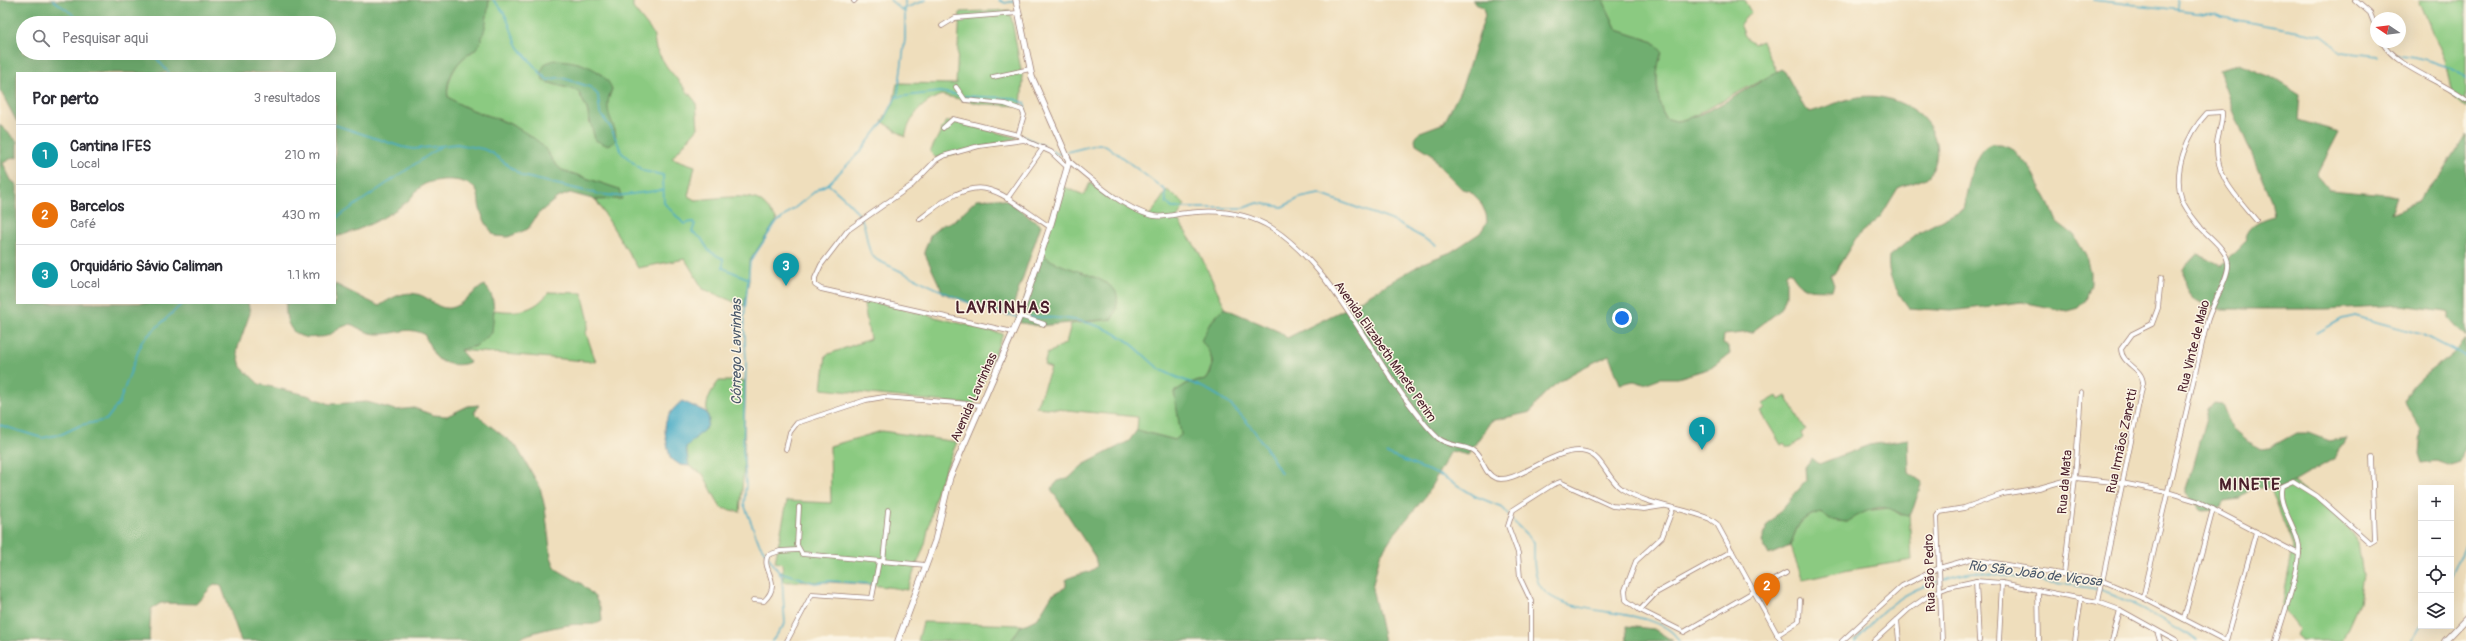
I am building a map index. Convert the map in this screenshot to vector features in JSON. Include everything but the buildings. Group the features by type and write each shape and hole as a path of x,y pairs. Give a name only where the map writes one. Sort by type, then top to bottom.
{"street":[{"path":"1016,0 1030,69 1068,164"},
{"path":"2355,0 2370,13"},
{"path":"942,26 955,18 1018,13"},
{"path":"2387,48 2396,59 2466,100"},
{"path":"994,77 1030,69"},
{"path":"956,87 965,100 1006,104 1023,111 1018,135"},
{"name":"Rua Vinte de Maio","path":"2143,598 2210,309 2228,271 2227,257 2192,218 2182,200 2180,189 2180,173 2188,140 2207,113 2222,112 2217,144 2220,172 2228,187 2256,220"},
{"path":"943,128 953,119 1018,135 1024,140"},
{"path":"1013,332 821,289 814,282 821,265 848,230 912,184 936,160 968,148 1024,140"},
{"name":"Avenida Elizabeth Minete Perim","path":"1024,140 1059,157 1126,204 1146,214 1165,216 1198,212 1225,212 1256,220 1280,234 1311,265 1342,302 1395,384 1428,428 1445,442 1474,451 1488,473 1495,478 1506,479 1550,459 1568,453 1583,451 1593,454 1612,481 1620,488 1641,499 1710,519 1717,524 1781,641"},
{"path":"1007,199 1043,148"},
{"name":"Avenida Lavrinhas","path":"898,641 935,541 950,478 1020,316 1050,227 1068,164"},
{"path":"920,219 945,199 966,189 987,189 1007,199 1050,227"},
{"name":"Rua Irmãos Zanetti","path":"2098,602 2143,383 2141,372 2124,359 2121,349 2127,338 2152,324 2158,308 2161,278"},
{"path":"1020,316 1044,324"},
{"name":"Rua da Mata","path":"2064,574 2075,478 2081,392"},
{"path":"786,449 790,432 797,423 871,399 884,397 981,405"},
{"path":"2276,641 2299,554 2295,532 2280,493 2282,486 2293,481 2299,483 2317,496 2370,543 2375,540 2372,458"},
{"path":"2075,478 2122,483 2167,492 2191,499 2299,554"},
{"name":"Rua São Pedro","path":"1942,641 1937,516 1946,510 1964,508 2003,494 2039,488 2075,478"},
{"path":"1531,641 1531,600 1520,578 1518,553 1508,526 1513,510 1552,485 1560,482 1612,506 1644,509 1665,506"},
{"path":"798,550 799,508"},
{"path":"1673,508 1662,537 1639,557 1625,590 1626,600 1640,610 1684,632 1786,573"},
{"path":"2184,619 2213,509"},
{"path":"787,641 812,594 872,598 881,562 888,510"},
{"path":"1842,641 1902,586 1939,568 1971,559 2064,574 2102,583 2143,598 2226,641 2256,532"},
{"path":"753,600 764,601 773,588 772,579 766,562 770,555 798,550 804,555 926,565"},
{"path":"1640,610 1656,593 1732,551"},
{"path":"1976,581 1979,641"},
{"path":"1874,641 1918,602 1939,590 1976,581 2002,583 2098,602 2120,610 2176,641"},
{"path":"1999,641 2002,583"},
{"path":"2038,590 2039,641"},
{"path":"2075,641 2081,598"},
{"path":"1777,635 1799,621 1800,600"},
{"path":"2112,641 2120,610"},
{"path":"2446,641 2466,619"},
{"path":"1897,620 1899,641"},
{"path":"2157,631 2160,641"}],"green space":[{"path":"0,0 489,0 486,24 481,41 477,48 462,60 454,69 449,80 447,92 448,97 463,106 510,124 522,131 541,144 562,170 619,189 622,199 596,200 570,193 557,198 538,214 528,229 508,237 495,236 488,227 483,216 479,206 478,194 475,189 464,182 450,180 435,181 423,185 408,201 391,213 355,231 336,237 336,72 16,72 16,120 0,90"},
{"path":"489,0 633,0 633,8 653,33 656,49 667,67 696,102 698,128 672,158 695,166 688,196 695,200 747,197 763,203 777,220 749,262 749,281 744,306 703,289 685,259 638,268 596,200 603,199 619,189 562,170 554,163 542,146 518,129 510,124 463,106 448,97 448,86 455,69 467,55 475,49 482,37","holes":["579,63 612,89 606,105 610,120 590,124 587,109 578,91 543,81"]},
{"path":"1472,0 1603,0 1617,30 1654,42 1662,52 1659,60 1657,85 1662,111 1665,118 1678,121 1702,113 1745,91 1781,69 1785,72 1804,107 1810,112 1844,100 1870,96 1892,100 1913,110 1922,117 1934,136 1937,147 1935,164 1928,177 1898,188 1881,216 1856,238 1834,274 1830,274 1834,285 1832,290 1807,288 1799,283 1790,271 1786,274 1786,296 1782,307 1778,312 1752,332 1724,335 1723,344 1729,347 1730,354 1711,368 1678,378 1660,378 1644,384 1634,381 1620,384 1609,355 1565,378 1555,385 1538,402 1531,412 1491,421 1468,455 1451,451 1425,497 1391,538 1380,555 1372,588 1384,641 1011,641 1020,627 1038,618 1052,595 1066,587 1066,580 1086,573 1097,566 1095,557 1051,489 1058,481 1069,478 1083,465 1129,441 1137,430 1175,440 1181,435 1174,392 1188,383 1206,380 1209,375 1212,360 1208,350 1201,341 1210,323 1224,308 1280,332 1287,338 1345,309 1423,263 1451,252 1480,233 1487,222 1486,214 1480,201 1470,191 1462,189 1439,166 1432,154 1416,144 1415,139 1420,132 1444,123 1462,87 1485,16 1483,8"},
{"path":"1603,0 1744,0 1751,12 1740,24 1745,36 1754,44 1762,41 1777,72 1690,118 1676,121 1665,118 1659,104 1654,42 1617,30"},
{"path":"2419,0 2466,0 2466,108 2452,95 2445,60"},
{"path":"1010,10 1023,81 1021,106 982,104 941,95 928,102 917,112 910,123 905,137 882,121 893,105 897,83 956,84 960,12"},
{"path":"555,60 563,60 588,67 603,76 608,82 612,89 608,107 616,137 614,143 606,145 595,140 587,109 578,91 543,81 541,71 546,63"},
{"path":"2238,64 2271,77 2300,95 2298,120 2339,132 2317,175 2330,190 2397,196 2391,213 2418,202 2444,170 2466,135 2466,337 2449,318 2449,312 2446,311 2401,305 2326,309 2217,309 2196,300 2191,296 2185,286 2183,269 2197,254 2222,265 2247,240 2245,237 2249,229 2261,220 2274,216 2271,200 2233,110 2218,69"},
{"path":"946,121 953,121 1019,138 936,158 930,152"},
{"path":"0,125 16,140 16,158 14,157 3,163 11,180 16,184 16,304 248,304 250,313 237,350 241,367 259,384 307,395 330,404 367,402 396,410 414,408 433,415 447,416 468,406 479,405 474,413 516,446 540,487 545,508 551,557 556,569 582,584 595,597 601,609 602,621 595,624 573,624 532,633 520,638 518,641 241,641 221,585 214,584 196,604 161,603 151,609 149,641 0,641"},
{"path":"1991,144 2001,144 2012,148 2030,168 2048,200 2057,222 2074,235 2086,256 2090,272 2090,284 2085,300 2078,308 2067,311 2022,302 1951,311 1909,308 1897,290 1889,271 1889,257 1919,232 1963,209 1975,162 1979,154"},
{"path":"1090,183 1125,207 1150,216 1167,190 1185,204 1177,219 1199,252 1223,303 1224,308 1212,321 1208,330 1212,366 1210,373 1206,380 1188,383 1174,392 1182,435 1175,440 1137,430 1138,417 1036,407 1051,368 1044,365 1047,354 1066,343 1071,324 1112,319 1091,277 1049,261 1041,254 1062,186 1084,195"},
{"path":"998,198 1008,201 1041,225 1010,315 999,314 943,293 924,252 931,234 942,225 954,221 977,199"},
{"path":"1041,254 1058,264 1107,283 1114,289 1117,295 1117,304 1112,319 1039,326 1016,322"},
{"path":"336,284 379,306 396,296 409,293 421,295 438,306 444,308 454,307 484,285 491,295 494,307 492,333 476,346 460,350 470,362 457,365 439,360 424,334 407,330 387,334 373,334 351,324 342,327 325,337 309,338 297,334 292,330 286,311 286,304 336,304"},
{"path":"549,292 582,293 589,321 586,333 596,362 459,350 476,346 493,318 494,310 524,310 537,304"},
{"path":"863,299 1003,334 974,405 822,389 826,355 870,339"},
{"path":"2466,340 2466,443 2461,463 2450,466 2436,461 2422,463 2419,454 2421,431 2405,402 2409,392 2415,384 2423,376 2451,355"},
{"path":"719,381 745,381 744,466 740,512 721,508 703,474 689,466 686,447 707,427 709,419 707,414 708,399"},
{"path":"1777,396 1779,400 1786,396 1806,430 1801,433 1803,438 1791,447 1787,447 1784,443 1781,445 1761,412 1765,409 1763,404"},
{"path":"2214,403 2222,404 2232,429 2245,440 2262,449 2269,448 2296,433 2308,433 2329,441 2347,438 2335,458 2294,482 2280,488 2253,488 2240,499 2224,501 2218,509 2201,510 2186,494 2186,489 2208,410"},
{"path":"882,431 957,442 937,489 925,544 907,590 846,583 784,582 782,564 775,562 787,501 831,503 830,446"},
{"path":"1908,439 1909,473 1922,482 1913,509 1908,516 1884,508 1867,511 1847,522 1830,520 1821,512 1813,514 1800,523 1790,546 1769,555 1762,542 1767,526 1806,481 1805,467 1812,458 1819,464 1869,445"},
{"path":"2294,482 2334,512 2358,542 2363,575 2359,603 2342,641 2301,641 2296,635 2299,629 2282,607 2293,547 2270,487 2280,488"},
{"path":"1890,508 1901,515 1909,514 1912,560 1844,571 1803,580 1790,546 1800,523 1808,517 1821,512 1830,520 1847,522 1863,511"},
{"path":"923,622 1022,625 1011,641 918,641"},
{"path":"1626,626 1654,629 1673,641 1627,641"}],"water":[{"path":"682,401 706,412 709,419 707,427 686,447 689,466 680,465 670,458 665,433 666,421 669,415"}],"waterway":[{"path":"53,0 75,16"},
{"path":"493,0 506,16 518,46 545,78 548,80 563,78 590,87 598,95 600,113 611,128 622,153 643,171 663,175 664,203 684,224 692,222 695,224 692,232 701,238 709,251 723,259 723,268 749,279"},
{"path":"890,0 904,12"},
{"name":"Córrego Lavrinhas","path":"772,641 785,624 782,577 759,543 744,504 746,484 743,451 746,362 744,319 750,262 775,224 818,189 828,184 859,153 884,121 898,93 905,39 905,0"},
{"path":"903,9 926,0"},
{"path":"999,0 1005,3 1014,1"},
{"path":"2093,0 2215,14 2221,17 2320,35 2342,52 2378,56"},
{"path":"2176,0 2178,10"},
{"path":"2397,55 2404,55 2443,65 2453,69 2466,78"},
{"path":"158,60 168,72"},
{"path":"897,97 940,92 960,95"},
{"path":"964,96 1011,98 1025,103 1025,112"},
{"path":"336,125 402,147 414,149 457,144 483,149 492,153 522,176 598,194 616,196 663,190"},
{"path":"1022,136 1044,146"},
{"path":"1067,152 1099,144 1107,146 1165,190 1166,202 1172,208 1243,208 1258,203 1282,207 1300,198 1319,194 1391,220 1436,245"},
{"path":"336,218 440,147"},
{"path":"1052,151 1058,154 1064,152"},
{"path":"828,184 858,213 865,229 870,251 877,260 964,301 999,313 1018,317"},
{"path":"0,425 42,438 62,434 81,425 106,420 119,403 142,341 182,304"},
{"path":"2317,333 2342,319 2355,316 2424,335 2466,357"},
{"path":"1030,317 1067,319 1090,323 1101,327 1128,341 1160,369 1204,388 1222,398 1251,427 1281,473"},
{"path":"1387,454 1444,477 1475,496 1502,507 1508,514"},
{"path":"1512,520 1534,542 1534,563 1537,579 1539,584 1550,596 1566,603 1651,621 1668,629 1679,641"},
{"name":"Rio São João de Viçosa","path":"2454,570 2466,543"},
{"path":"780,572 815,583 829,581 871,584"},
{"name":"Rio São João de Viçosa","path":"1855,641 1884,611 1904,596 1927,585 1958,575 1975,572 2091,588 2105,592 2133,604 2198,641"},
{"name":"Rio São João de Viçosa","path":"2411,641 2418,629"}],"place":[{"name":"Orquidário Sávio Caliman","path":"786,286"},
{"name":"Cantina IFES","path":"1702,450"},
{"name":"Barcelos","path":"1767,606"}],"district":[{"name":"LAVRINHAS","path":"1003,307"},
{"name":"MINETE","path":"2250,484"}]}
